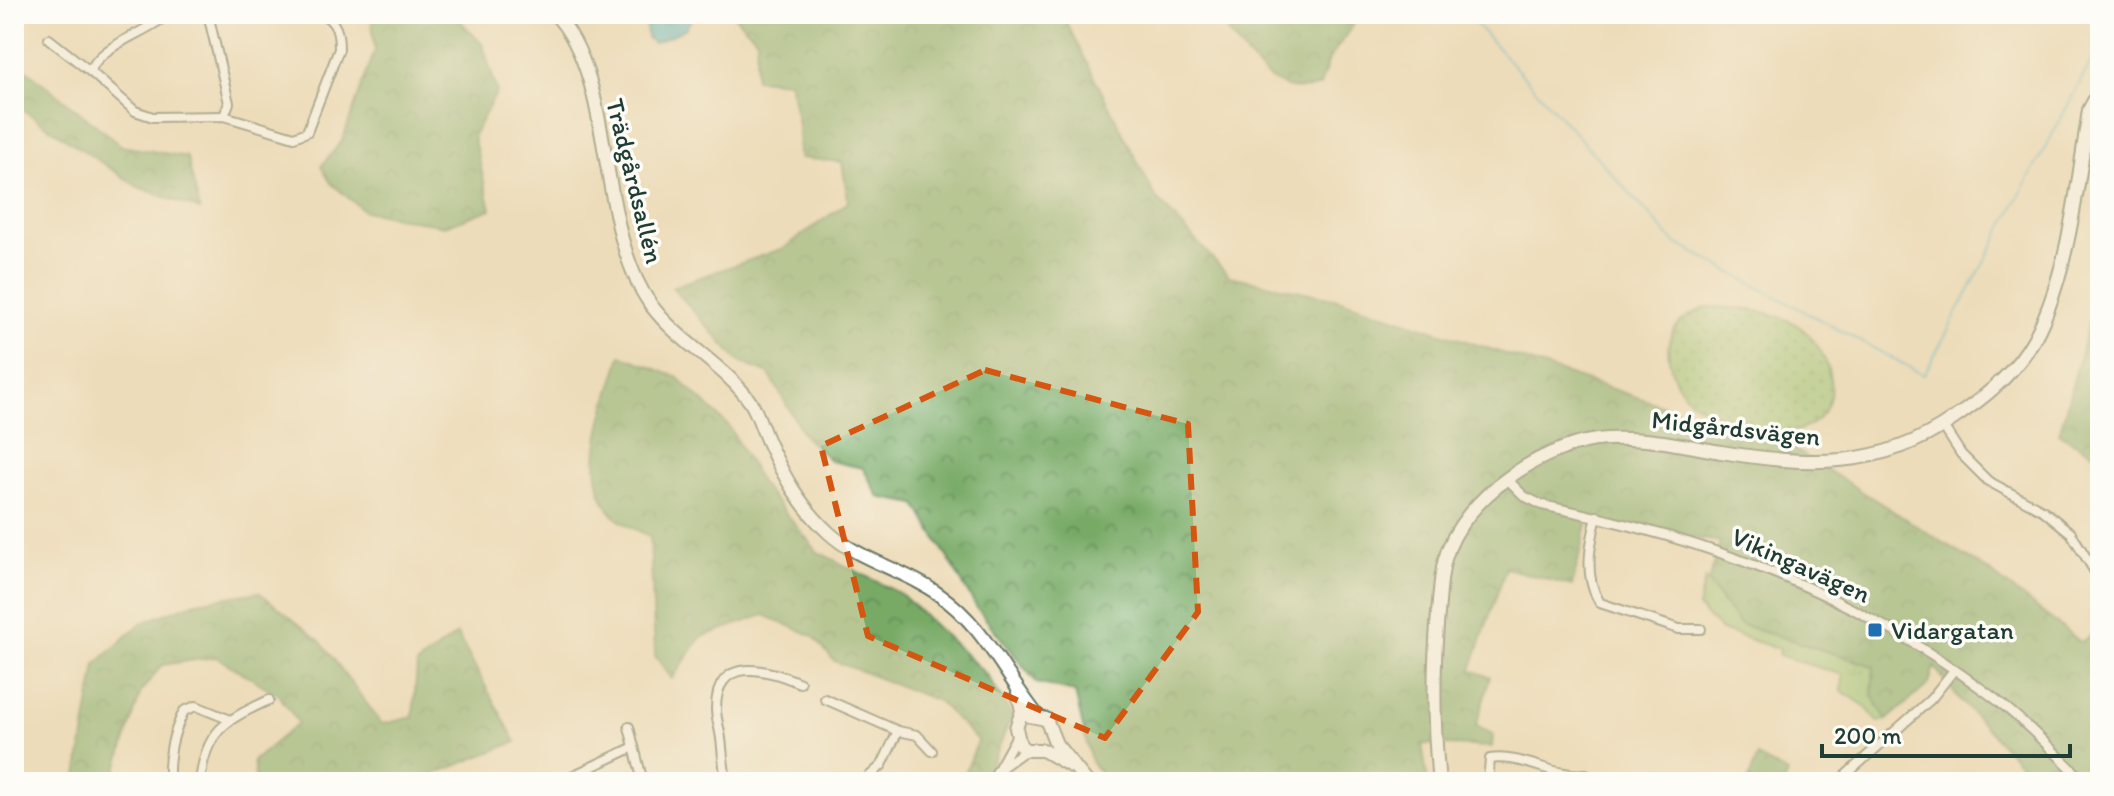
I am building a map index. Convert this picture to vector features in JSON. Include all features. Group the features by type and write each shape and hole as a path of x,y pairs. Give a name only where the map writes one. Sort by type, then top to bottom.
{"street":[{"path":"91,72 98,57 157,25 168,14"},
{"path":"208,14 229,103 224,116"},
{"path":"49,39 135,111 153,117 224,116 294,137 307,132 339,49 339,34 334,23 322,14"},
{"name":"Trädgårdsallén","path":"555,14 571,35 587,74 619,229 628,259 651,304 673,333 751,403 782,474 803,506 828,533 860,554 914,578 941,595 990,643 1037,715"},
{"name":"Midgårdsvägen","path":"1439,782 1432,723 1434,662 1445,557 1478,505 1507,479 1549,453 1581,442 1642,439 1752,455 1831,461 1858,459 1906,447 1943,426 1997,387 2027,350 2044,322 2055,293 2089,110 2100,90"},
{"name":"Midgårdsvägen","path":"2086,127 2100,103"},
{"path":"1943,426 1961,454 1988,481 2044,511 2071,533 2100,580"},
{"name":"Vikingavägen","path":"1507,479 1524,496 1542,505 1597,516 1741,557 1860,613 1954,670 2005,707 2085,782"},
{"path":"1597,516 1590,583 1600,603 1679,629 1701,629"},
{"path":"727,782 715,710 718,689 731,675 748,668 770,671 800,683"},
{"path":"1838,782 1931,699 1954,670"},
{"name":"Trädgårdsallén","path":"1016,682 1021,721"},
{"path":"825,699 898,731 917,735 932,751"},
{"path":"200,782 205,749 228,719 269,700"},
{"path":"169,782 171,745 184,711 196,706 228,719"},
{"path":"991,782 1016,737 1021,721 1037,715 1046,719 1071,766 1087,782"},
{"path":"629,727 643,782"},
{"path":"863,782 882,765 898,731"},
{"path":"1043,750 1053,735"},
{"path":"1016,737 1026,750"},
{"path":"559,782 634,747"},
{"path":"997,771 1026,750 1043,750 1071,766"},
{"path":"1488,782 1490,759 1506,757 1571,776 1586,774"}],"highlighted area":[{"path":"985,370 1188,424 1198,612 1105,738 868,636 821,446"}],"green space":[{"path":"371,14 454,14 483,45 497,92 473,136 491,209 445,226 364,211 331,183 321,166 342,141 375,50"},
{"path":"732,14 1062,14 1156,198 1229,276 1338,299 1792,448 1986,569 2081,642 2100,628 2100,782 2037,782 1960,700 1934,667 1929,684 1887,720 1872,695 1874,666 1739,624 1708,582 1720,542 1588,520 1572,586 1506,568 1471,670 1490,677 1476,726 1493,734 1492,747 1422,744 1428,782 1108,782 1091,762 1075,692 1037,683 977,608 916,504 879,497 863,468 831,461 805,437 769,374 739,362 672,287 784,248 848,202 842,162 799,158 798,125 789,82 755,79 757,39"},
{"path":"1236,14 1361,14 1329,59 1320,86 1304,89 1278,83 1257,66 1227,32"},
{"path":"14,60 122,146 187,157 200,210 138,187 14,104"},
{"path":"2100,281 2100,457 2059,434"},
{"path":"1707,307 1753,310 1776,316 1797,325 1809,335 1826,362 1830,377 1827,407 1818,419 1793,431 1764,430 1718,415 1687,397 1676,380 1669,360 1670,340 1680,323"},
{"path":"621,355 677,377 729,426 761,484 818,552 901,594 987,675 1012,716 984,782 961,782 978,741 938,701 834,661 813,636 764,615 701,637 672,679 655,656 650,537 613,515 602,497 597,478 596,458 603,415"},
{"path":"1705,579 1739,624 1874,666 1872,695 1887,720 1878,722 1865,706 1842,691 1843,675 1778,655 1779,649 1721,630 1698,608"},
{"path":"259,592 320,641 382,724 413,717 417,664 457,634 516,742 422,779 423,782 256,782 253,761 298,723 279,695 216,657 162,665 141,692 115,775 118,782 76,782 96,664 141,623 196,602"},
{"path":"1757,757 1788,773 1785,782 1748,782"}],"water":[{"path":"666,14 695,14 685,29 654,43 647,38 646,27"}],"waterway":[{"path":"1467,14 1674,242 1924,375 2100,45"}],"place":[{"name":"Vidargatan","path":"1875,630"}]}
